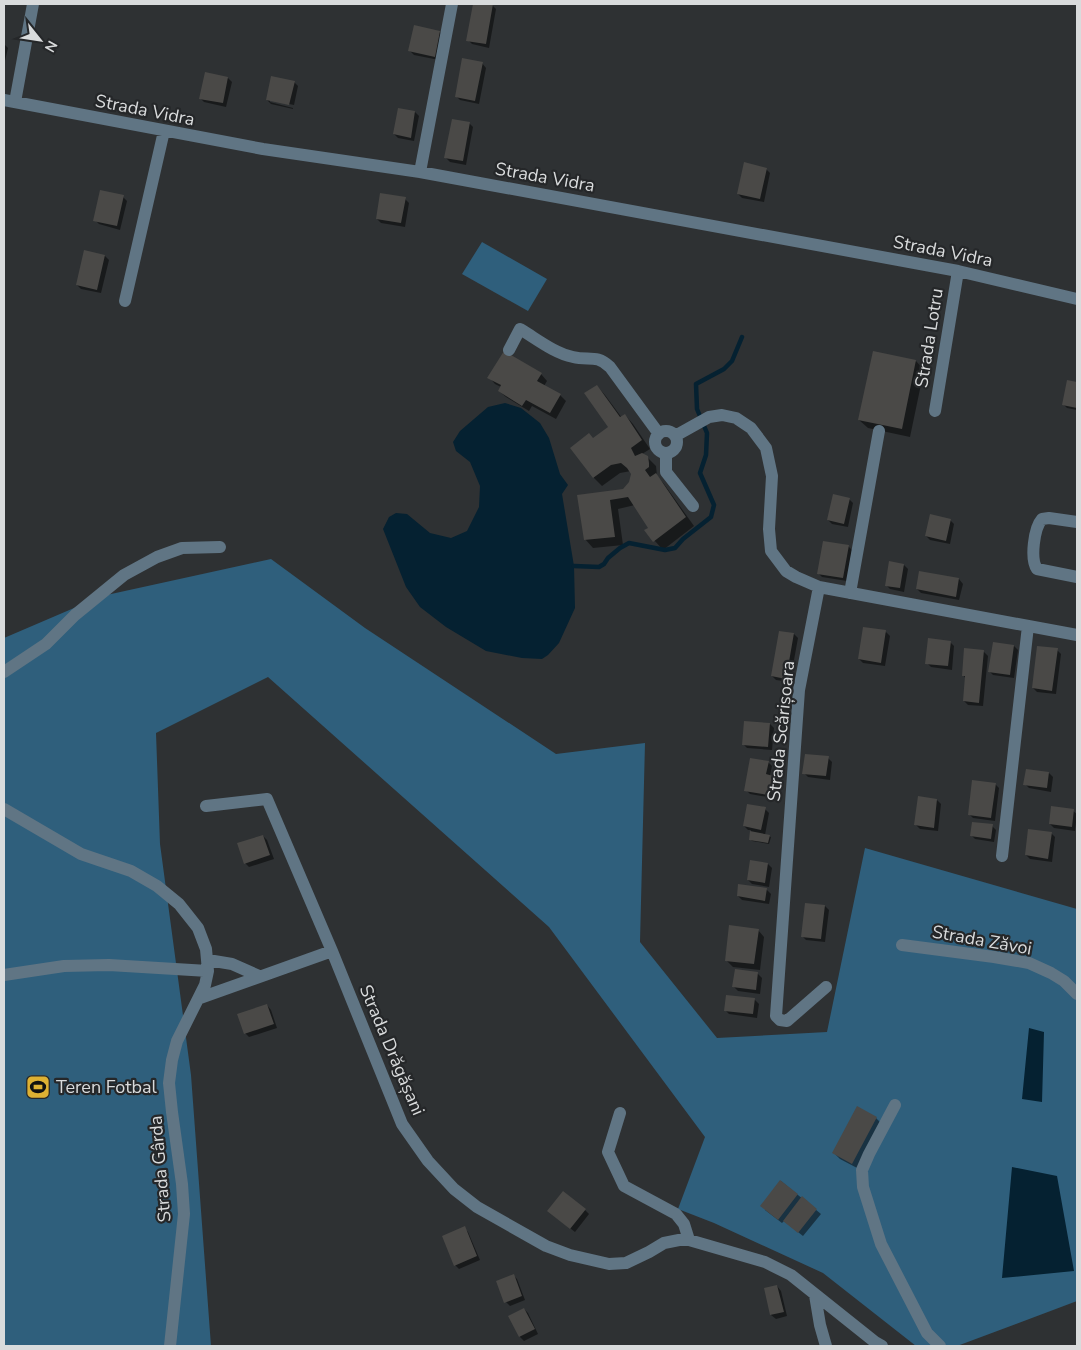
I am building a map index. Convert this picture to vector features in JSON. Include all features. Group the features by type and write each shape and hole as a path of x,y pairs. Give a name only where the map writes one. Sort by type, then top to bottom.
{"street":[{"path":"9,101 33,4"},
{"path":"420,172 452,4"},
{"name":"Strada Vidra","path":"9,101 263,150 420,172 958,271 1077,299"},
{"path":"125,301 164,131"},
{"name":"Strada Lotru","path":"935,411 958,271"},
{"path":"510,350 520,329 554,350 573,357 597,359 604,362 610,367 659,434"},
{"path":"675,436 709,417 722,415 736,418 751,428 766,448 772,476 769,529 771,551 786,571 796,577 820,587 1077,635"},
{"path":"666,431 675,436 677,441 676,448 666,453 659,450 656,440 659,434 666,431"},
{"path":"850,593 878,431"},
{"path":"666,453 666,472 693,506"},
{"path":"1077,522 1049,518 1042,519 1038,524 1032,557 1037,570 1077,577"},
{"path":"4,672 46,644 75,615 124,575 157,557 182,548 220,546"},
{"name":"Strada Scărișoara","path":"820,587 799,690 776,1016 780,1020 786,1020 826,987"},
{"path":"1002,856 1028,626"},
{"name":"Strada Drăgășani","path":"206,806 266,799 332,951 402,1124 428,1161 454,1189 477,1207 546,1246 570,1255 608,1264 626,1263 664,1243 679,1240 689,1240 765,1262 791,1275 882,1346"},
{"path":"4,809 81,854 131,871 157,886 179,904 198,928 206,949 208,965"},
{"name":"Strada Zăvoi","path":"902,945 1028,963 1051,972 1064,981 1077,994"},
{"path":"200,998 332,951"},
{"path":"4,975 64,966 232,964 259,976"},
{"name":"Strada Gârda","path":"170,1346 184,1214 182,1184 172,1112 170,1083 172,1060 177,1041 205,986 208,965"},
{"path":"895,1105 862,1170 863,1187 881,1244 927,1333 940,1346"},
{"path":"620,1113 608,1152 624,1186 676,1214 684,1224 689,1240"},
{"path":"815,1295 826,1346"}],"shaded area":[{"path":"482,242 547,279 528,311 462,274"},
{"path":"505,403 521,408 540,423 549,438 560,474 568,485 562,494 574,566 575,608 559,643 542,659 522,658 486,651 446,627 420,607 406,587 383,529 389,517 396,513 407,514 430,533 451,538 467,531 479,507 480,486 470,462 456,451 453,442 460,431 488,407"},
{"path":"271,559 365,628 556,754 645,743 640,942 717,1038 827,1032 865,848 1077,909 1077,1301 957,1346 916,1346 823,1273 714,1223 678,1209 705,1137 549,927 268,677 156,733 160,844 191,1075 211,1346 4,1346 4,638 102,596"},
{"path":"1029,1028 1044,1032 1042,1102 1022,1099"},
{"path":"1012,1167 1057,1176 1074,1271 1002,1278"}],"building":[{"path":"473,4 493,4 486,44 466,41"},
{"path":"414,25 440,31 435,57 408,51"},
{"path":"462,58 483,62 475,101 455,97"},
{"path":"205,72 228,77 223,103 199,99"},
{"path":"271,76 295,81 289,105 266,100"},
{"path":"398,108 415,111 411,138 393,134"},
{"path":"452,119 470,122 463,161 444,158"},
{"path":"744,162 767,168 760,199 737,194"},
{"path":"100,190 124,195 117,226 93,221"},
{"path":"380,193 406,197 401,223 376,219"},
{"path":"84,250 105,255 97,290 76,285"},
{"path":"504,351 542,373 537,381 561,394 550,413 526,400 522,406 498,391 501,385 487,378"},
{"path":"873,351 916,360 902,429 858,420"},
{"path":"1067,380 1077,382 1077,408 1062,405"},
{"path":"597,385 620,417 625,414 642,440 631,448 635,456 642,453 648,456 649,467 645,470 650,477 656,473 686,517 653,542 644,530 648,528 628,497 610,500 615,537 584,540 577,495 623,489 629,482 631,474 621,463 611,465 593,478 570,448 589,433 593,438 608,427 584,393"},
{"path":"833,494 850,498 844,524 827,520"},
{"path":"930,514 951,519 946,541 925,536"},
{"path":"823,541 849,545 843,578 817,574"},
{"path":"889,561 904,564 900,588 885,586"},
{"path":"919,571 959,578 956,597 916,589"},
{"path":"863,627 886,630 881,663 858,659"},
{"path":"779,631 794,633 786,679 771,676"},
{"path":"928,638 951,641 948,666 925,664"},
{"path":"993,642 1014,645 1010,675 988,672"},
{"path":"1037,646 1058,648 1052,691 1032,688"},
{"path":"964,648 984,650 979,703 963,701 965,676 962,676"},
{"path":"744,721 770,723 768,747 742,745"},
{"path":"805,754 829,756 826,776 802,774"},
{"path":"750,758 769,761 766,774 773,776 769,795 744,791"},
{"path":"1026,769 1049,772 1047,788 1023,785"},
{"path":"972,780 996,783 991,818 968,815"},
{"path":"918,796 937,799 934,828 914,825"},
{"path":"747,804 766,807 761,830 743,826"},
{"path":"1051,806 1074,809 1072,827 1049,824"},
{"path":"972,822 993,824 991,839 970,836"},
{"path":"1028,829 1052,832 1048,859 1025,855"},
{"path":"750,831 770,835 768,843 749,840"},
{"path":"263,835 270,855 244,864 237,843"},
{"path":"750,860 768,863 765,883 747,880"},
{"path":"738,884 767,888 765,901 737,896"},
{"path":"805,903 825,905 821,939 801,937"},
{"path":"729,925 759,929 754,964 725,961"},
{"path":"735,969 758,972 756,990 732,987"},
{"path":"726,995 755,998 753,1014 724,1011"},
{"path":"267,1004 274,1024 244,1034 237,1014"},
{"path":"857,1106 877,1117 852,1164 832,1153"},
{"path":"780,1180 798,1194 778,1220 760,1206"},
{"path":"563,1191 586,1209 570,1229 547,1211"},
{"path":"802,1196 817,1209 798,1233 783,1221"},
{"path":"465,1226 477,1256 454,1266 442,1236"},
{"path":"514,1274 522,1296 504,1303 496,1281"},
{"path":"777,1285 784,1312 770,1315 764,1288"},
{"path":"524,1308 535,1329 519,1337 508,1316"}],"waterway":[{"path":"574,566 599,567 620,548 629,543 665,550 675,548 683,539 711,517 714,505 700,473 706,455 707,433 697,409 696,384 724,369 732,361 742,337"}],"place":[{"name":"Teren Fotbal","path":"38,1087"}]}
